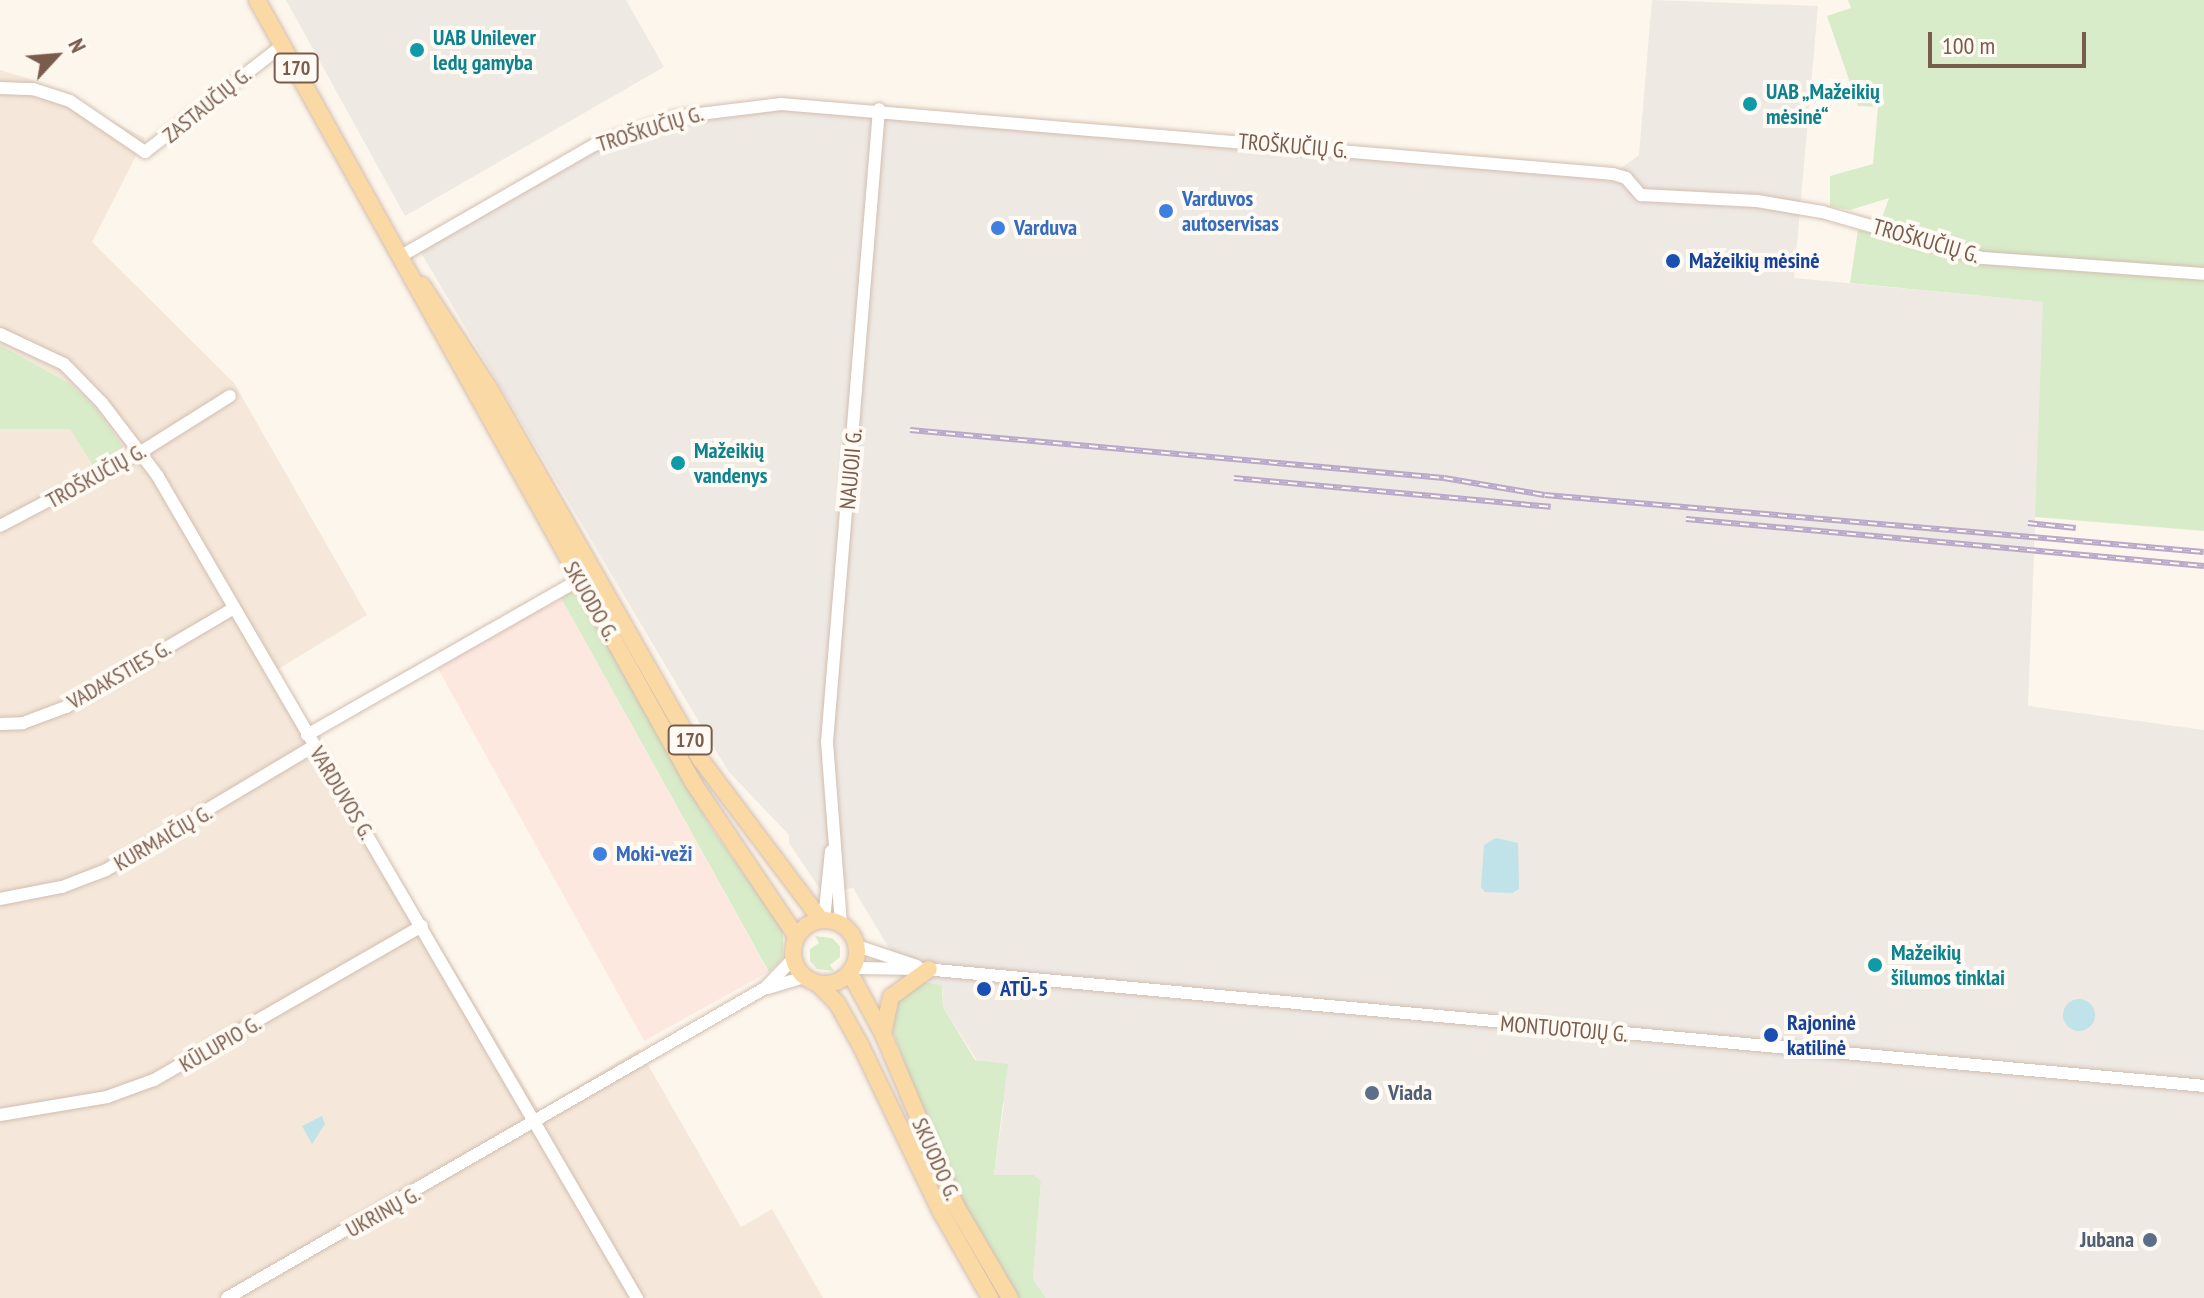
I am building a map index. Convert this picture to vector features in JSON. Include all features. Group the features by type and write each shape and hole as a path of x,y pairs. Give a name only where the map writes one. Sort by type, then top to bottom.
{"main road":[{"name":"SKUODO G.","path":"257,0 401,256 491,391 709,773 822,920"},
{"name":"SKUODO G.","path":"401,256 421,302 709,811 797,937"},
{"path":"822,920 841,924 857,946 852,970 839,982 811,980 794,958 797,937 822,920"},
{"path":"883,1034 891,997 926,969"},
{"name":"SKUODO G.","path":"852,970 883,1034 955,1204 1010,1298"},
{"name":"SKUODO G.","path":"811,980 837,1003 941,1212 990,1298"}],"street":[{"name":"ZASTAUČIŲ G.","path":"0,88 33,89 70,101 145,152 283,45"},
{"name":"TROŠKUČIŲ G.","path":"401,256 550,166 642,127 746,105 879,109 1613,174 1626,178 1641,195 1757,201 1822,212 1982,258 2204,274"},
{"name":"NAUJOJI G.","path":"841,924 827,742 879,109"},
{"name":"VARDUVOS G.","path":"0,334 64,364 141,452 231,610 538,1123 637,1298"},
{"name":"TROŠKUČIŲ G.","path":"0,526 141,452 230,396"},
{"name":"KURMAIČIŲ G.","path":"0,899 62,887 106,870 310,741 579,580"},
{"name":"VADAKSTIES G.","path":"0,724 23,723 66,707 231,610"},
{"name":"NAUJOJI G.","path":"822,920 833,828"},
{"name":"KŪLUPIO G.","path":"0,1115 107,1097 154,1080 422,926"},
{"name":"MONTUOTOJŲ G.","path":"857,946 926,969"},
{"path":"765,988 794,958"},
{"name":"MONTUOTOJŲ G.","path":"852,970 926,969 2204,1086"},
{"path":"765,988 811,980"},
{"name":"UKRINŲ G.","path":"227,1298 538,1123 765,988"}],"shaded area":[{"path":"286,0 626,0 664,67 405,216"},
{"path":"1652,0 1818,6 1794,278 2044,302 2028,706 2204,730 2204,1298 1046,1298 1033,1279 1041,1181 1034,1175 994,1176 1004,1103 943,1007 943,990 911,985 853,888 822,892 789,843 789,835 728,771 417,246 550,166 642,127 746,105 1613,174 1639,155"},
{"path":"0,70 30,79 145,138 92,242 234,383 367,615 275,671 539,1110 639,1049 741,1227 772,1209 823,1298 0,1298 0,429 70,429 69,383 0,345"},
{"path":"560,596 768,972 644,1041 436,665"}],"green space":[{"path":"1848,0 2204,0 2204,531 2035,517 2043,302 1850,283 1858,230 1876,234 1889,198 1850,210 1830,206 1830,176 1873,164 1878,107 1858,106 1827,16 1851,8"},
{"path":"0,345 69,383 98,411 125,450 94,467 70,429 0,429"},
{"path":"573,592 583,600 710,826 783,930 783,958 769,972 560,596"},
{"path":"815,936 832,938 840,946 840,957 830,965 834,971 817,969 810,961 810,949 819,943"},
{"path":"922,982 942,985 943,1007 975,1060 1008,1064 994,1175 1034,1175 1041,1181 1033,1279 1046,1298 1017,1298 955,1188 927,1124 890,1023 894,1004"}],"water":[{"path":"1496,838 1518,843 1519,889 1512,893 1485,892 1481,887 1484,845"},
{"path":"2079,999 2090,1004 2095,1015 2090,1026 2079,1031 2068,1026 2063,1015 2068,1004"},
{"path":"322,1116 325,1124 312,1144 302,1126"}],"railway":[{"path":"910,430 1444,478 1545,495 2204,552"},
{"path":"1234,478 1551,507"},
{"path":"1686,519 2204,566"},
{"path":"2028,523 2076,528"}],"place":[{"name":"UAB Unilever ledų gamyba","path":"417,50"},
{"name":"UAB „Mažeikių mėsinė“","path":"1750,104"},
{"name":"Varduvos autoservisas","path":"1166,211"},
{"name":"Varduva","path":"998,228"},
{"name":"Mažeikių mėsinė","path":"1673,261"},
{"name":"Mažeikių vandenys","path":"678,463"},
{"name":"Moki-veži","path":"600,854"},
{"name":"Mažeikių šilumos tinklai","path":"1875,965"},
{"name":"ATŪ-5","path":"984,989"},
{"name":"Rajoninė katilinė","path":"1771,1035"},
{"name":"Viada","path":"1372,1093"},
{"name":"Jubana","path":"2150,1240"}]}
